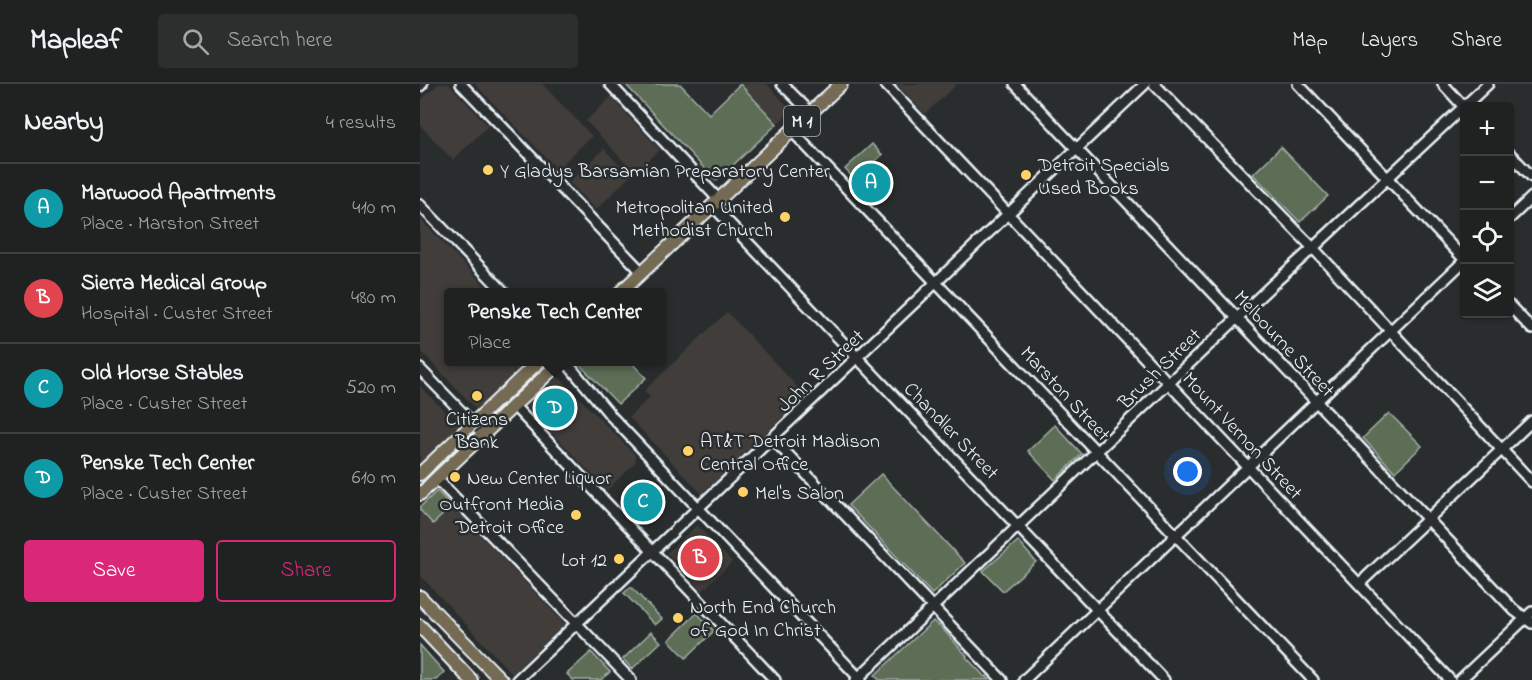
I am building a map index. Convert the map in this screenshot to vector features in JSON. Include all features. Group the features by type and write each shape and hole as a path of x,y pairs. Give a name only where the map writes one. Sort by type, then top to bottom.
{"main road":[{"name":"M 1","path":"625,288 842,84"},
{"path":"420,474 534,366"},
{"path":"420,494 556,366"},
{"path":"420,597 497,678"},
{"path":"420,626 471,680"}],"street":[{"path":"461,84 642,272"},
{"name":"Chandler Street","path":"610,84 858,358 1164,680"},
{"path":"782,84 811,113"},
{"name":"Mount Vernon Street","path":"885,84 1450,680"},
{"name":"Melbourne Street","path":"1015,84 1514,610 1530,618"},
{"name":"John R Street","path":"518,680 1146,84"},
{"path":"1154,84 1313,248 1532,482"},
{"path":"1298,84 1460,256"},
{"path":"1443,84 1460,103"},
{"name":"Brush Street","path":"1469,102 1488,84"},
{"name":"Brush Street","path":"859,679 1237,318 1460,111"},
{"name":"Marston Street","path":"792,131 1313,680"},
{"path":"1511,156 1532,177"},
{"path":"1514,213 1532,196"},
{"path":"420,206 500,288"},
{"path":"1024,680 1460,264"},
{"path":"1514,311 1532,329"},
{"path":"569,366 612,417 859,679"},
{"path":"420,369 483,434"},
{"path":"513,406 775,680"},
{"path":"1359,584 1532,421"},
{"path":"773,439 1002,680"},
{"path":"436,478 630,680"},
{"path":"1460,680 1530,618"}],"shaded area":[{"path":"438,84 449,84 488,126 453,160 420,125 420,101"},
{"path":"475,84 542,84 592,136 557,169"},
{"path":"740,84 767,84 791,110 777,124"},
{"path":"896,84 957,84 925,114"},
{"path":"611,97 660,150 635,173 586,121"},
{"path":"604,149 630,176 596,210 569,182"},
{"path":"420,219 487,288 444,288 444,366 525,366 477,410 420,350"},
{"path":"727,312 805,395 702,494 629,417 650,397 644,391"},
{"path":"558,376 635,455 636,462 607,490 526,406"},
{"path":"420,386 459,426 420,463"},
{"path":"437,490 565,624 512,674 420,575 420,506"},
{"path":"697,525 732,562 702,591 667,553"}],"green space":[{"path":"629,84 680,84 709,114 740,84 777,124 716,181 627,86"},
{"path":"872,144 882,155 855,180 845,169"},
{"path":"1281,147 1328,196 1300,222 1253,174"},
{"path":"581,366 635,366 646,378 618,404"},
{"path":"1389,413 1422,446 1395,472 1363,438"},
{"path":"1055,425 1082,454 1055,480 1028,451"},
{"path":"881,474 965,563 932,594 848,505"},
{"path":"437,491 452,506 433,524 420,510 420,507"},
{"path":"1018,541 1036,562 1003,591 983,571"},
{"path":"631,587 662,619 655,625 624,593"},
{"path":"697,613 714,631 686,658 669,640"},
{"path":"933,621 990,680 879,680 875,675"},
{"path":"651,632 661,642 632,669 623,659"},
{"path":"420,645 444,672 436,680 420,680"},
{"path":"591,652 610,672 601,680 573,680 567,674"}],"tram line":[{"path":"420,486 436,467 502,404"}],"place":[{"name":"Y Gladys Barsamian Preparatory Center","path":"488,170"},
{"name":"Detroit Specials Used Books","path":"1026,175"},
{"name":"Marwood Apartments","path":"871,183"},
{"name":"Metropolitan United Methodist Church","path":"785,217"},
{"name":"Citizens Bank","path":"477,396"},
{"name":"Penske Tech Center","path":"555,408"},
{"name":"AT&T Detroit Madison Central Office","path":"688,451"},
{"name":"New Center Liquor","path":"455,477"},
{"name":"Mel's Salon","path":"743,492"},
{"name":"Old Horse Stables","path":"643,502"},
{"name":"Outfront Media Detroit Office","path":"576,515"},
{"name":"Sierra Medical Group","path":"700,558"},
{"name":"Lot 12","path":"619,559"},
{"name":"North End Church of God In Christ","path":"678,618"}]}
